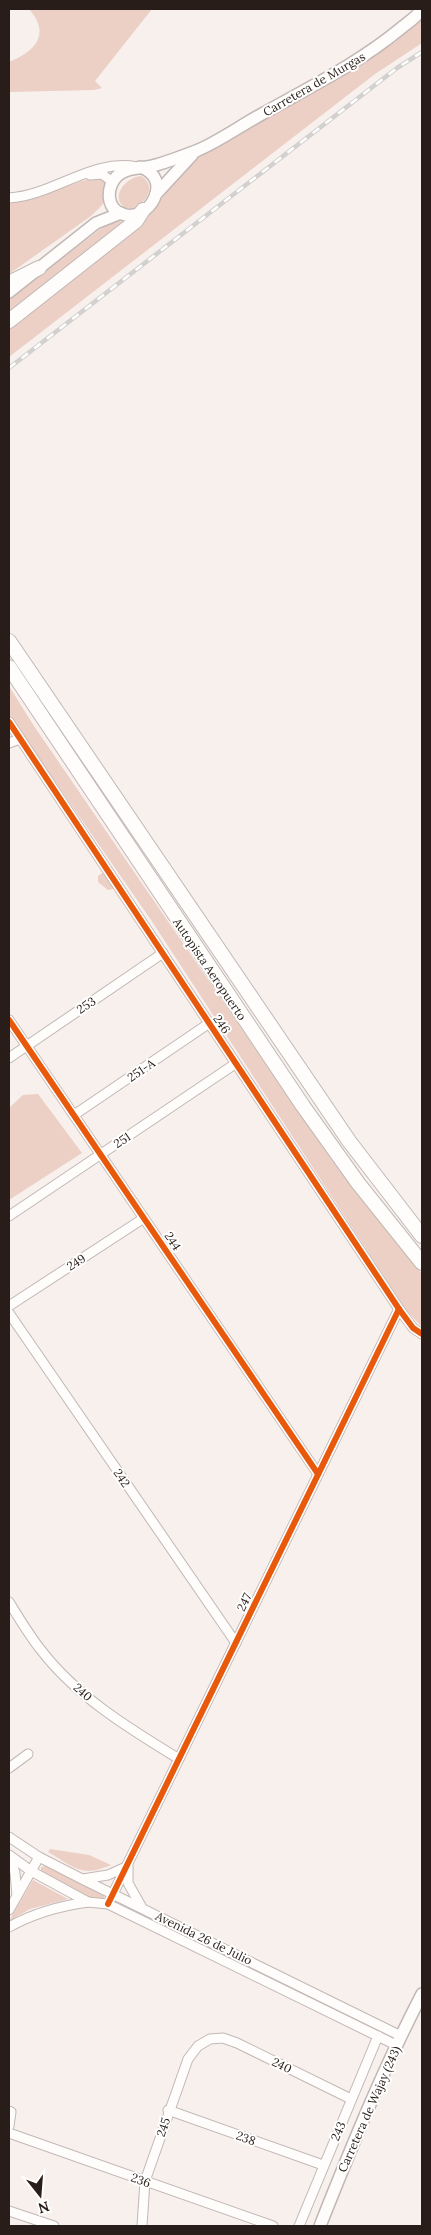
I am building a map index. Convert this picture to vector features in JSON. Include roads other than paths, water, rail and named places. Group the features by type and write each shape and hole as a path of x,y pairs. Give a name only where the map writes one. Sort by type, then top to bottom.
{"highway":[{"path":"9,321 136,222 143,210"},
{"path":"9,283 38,268"},
{"name":"Autopista Aeropuerto","path":"9,641 349,1141 422,1236"},
{"name":"Autopista Aeropuerto","path":"9,667 303,1106 358,1183 422,1263"}],"main road":[{"name":"Carretera de Murgas","path":"140,167 154,166 199,149 385,42 422,9"},
{"name":"Carretera de Murgas","path":"156,194 187,159 199,149"},
{"path":"9,292 96,223 121,213 136,214 143,210 156,194 157,182 153,174 149,170 140,167 122,173 111,185 110,201 96,223"},
{"path":"110,201 116,210 121,213"},
{"name":"Carretera de Wajay (243)","path":"320,2226 340,2174 398,2041 422,1994"}],"street":[{"path":"9,198 40,193 92,170 110,165 140,167"},
{"path":"77,177 102,174 110,180 111,185"},
{"name":"246","path":"9,722 399,1309 413,1328 422,1334"},
{"path":"9,743 20,739"},
{"name":"253","path":"9,1058 163,953"},
{"name":"244","path":"9,1020 318,1474"},
{"name":"251-A","path":"74,1116 208,1024"},
{"name":"251","path":"9,1216 235,1064"},
{"name":"249","path":"9,1306 144,1218"},
{"name":"247","path":"108,1904 399,1309"},
{"name":"242","path":"9,1313 236,1643"},
{"name":"240","path":"9,1602 42,1651 81,1692 134,1732 179,1760"},
{"path":"9,1768 28,1754"},
{"name":"Avenida 26 de Julio","path":"9,1837 39,1857 273,1972 398,2041"},
{"path":"9,1855 17,1896"},
{"name":"Avenida 26 de Julio","path":"9,1855 31,1872 88,1902 108,1904 378,2036 398,2041"},
{"path":"9,1910 39,1857"},
{"path":"82,1879 108,1875 128,1866 128,1884 143,1908"},
{"path":"9,1927 43,1912 62,1906 88,1902"},
{"path":"268,1982 273,1972"},
{"name":"243","path":"299,2226 378,2036"},
{"name":"240","path":"210,2038 223,2038 237,2043 351,2100"},
{"name":"245","path":"142,2226 145,2181 168,2110 188,2059 198,2046 210,2038"},
{"name":"238","path":"168,2110 323,2165"},
{"path":"9,2111 11,2112 9,2126"},
{"name":"236","path":"9,2133 273,2226"},
{"path":"9,2211 54,2226"}],"railway":[{"path":"9,368 397,68 422,52"}]}
